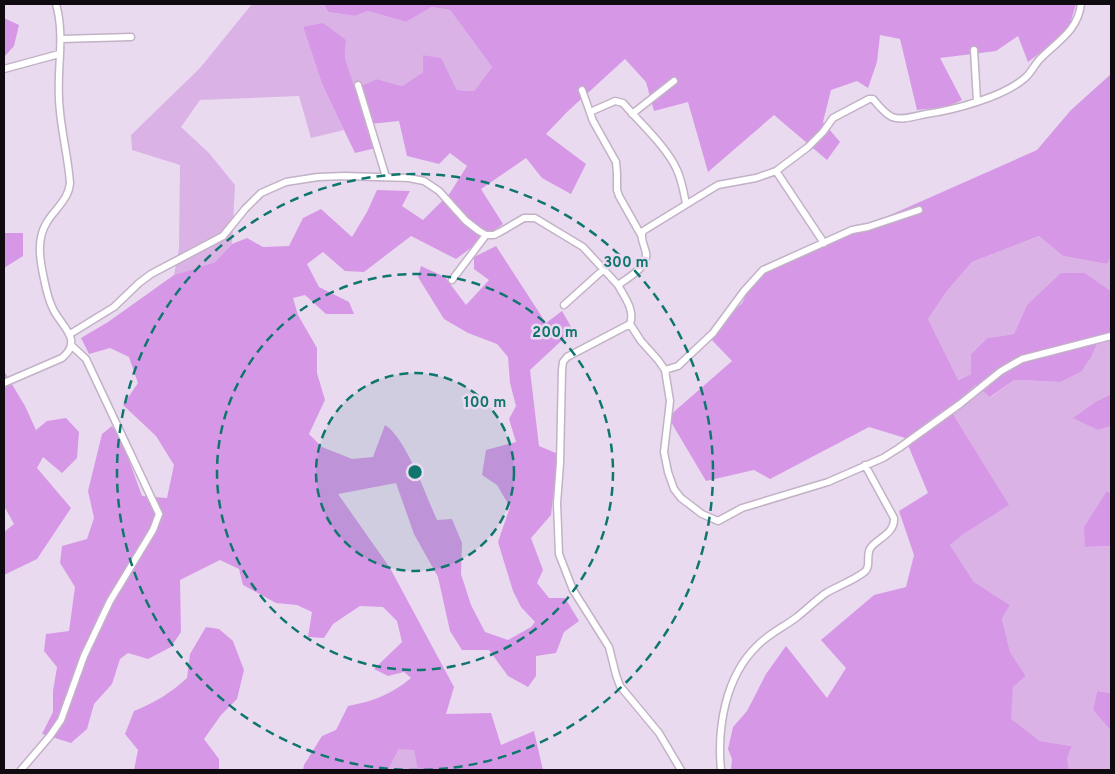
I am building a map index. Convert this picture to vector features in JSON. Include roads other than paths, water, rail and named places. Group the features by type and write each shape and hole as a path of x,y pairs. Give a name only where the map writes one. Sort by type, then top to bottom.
{"street":[{"path":"21,770 61,720 84,656 110,601 153,530 159,514 86,360 72,346 70,334 57,317 49,300 41,264 40,250 43,229 70,188 70,176 59,101 60,39 59,15 56,4"},
{"path":"641,236 644,231 718,185 750,180 776,171 808,147 823,132 833,118 869,99 873,99 888,114 900,119 946,111 996,95 1026,77 1041,58 1071,30 1078,17 1080,4"},
{"path":"60,39 131,37"},
{"path":"974,50 977,101"},
{"path":"4,69 59,54"},
{"path":"632,114 674,81"},
{"path":"358,85 386,177"},
{"path":"582,90 593,121 616,162 618,196 641,236 647,257 643,265 618,285"},
{"path":"590,112 616,101 622,103 674,163 681,180 686,204"},
{"path":"776,171 824,243"},
{"path":"70,334 114,307 139,282 151,274 219,240 228,232 253,200 271,188 286,182 318,177 345,176 418,179 440,191 466,221 486,235 494,235 524,218 535,218 584,247 618,285 632,311 632,318 630,324 567,357 563,362 560,463 556,503 559,554 573,590 609,647 620,686 659,733 681,770"},
{"path":"665,370 678,366 713,333 744,290 760,272 852,230 868,227 919,210"},
{"path":"452,280 486,235"},
{"path":"564,305 604,269"},
{"path":"630,324 641,341 665,370 670,402 664,441 665,462 674,489 681,498 712,520 718,521 742,508 828,482 883,458 1013,364 1030,356 1111,336"},
{"path":"4,383 62,358 68,354 72,346"},
{"path":"721,770 720,735 727,702 734,678 747,658 764,639 795,618 825,594 864,573 868,565 870,549 891,530 894,524 894,518 864,465"}]}
